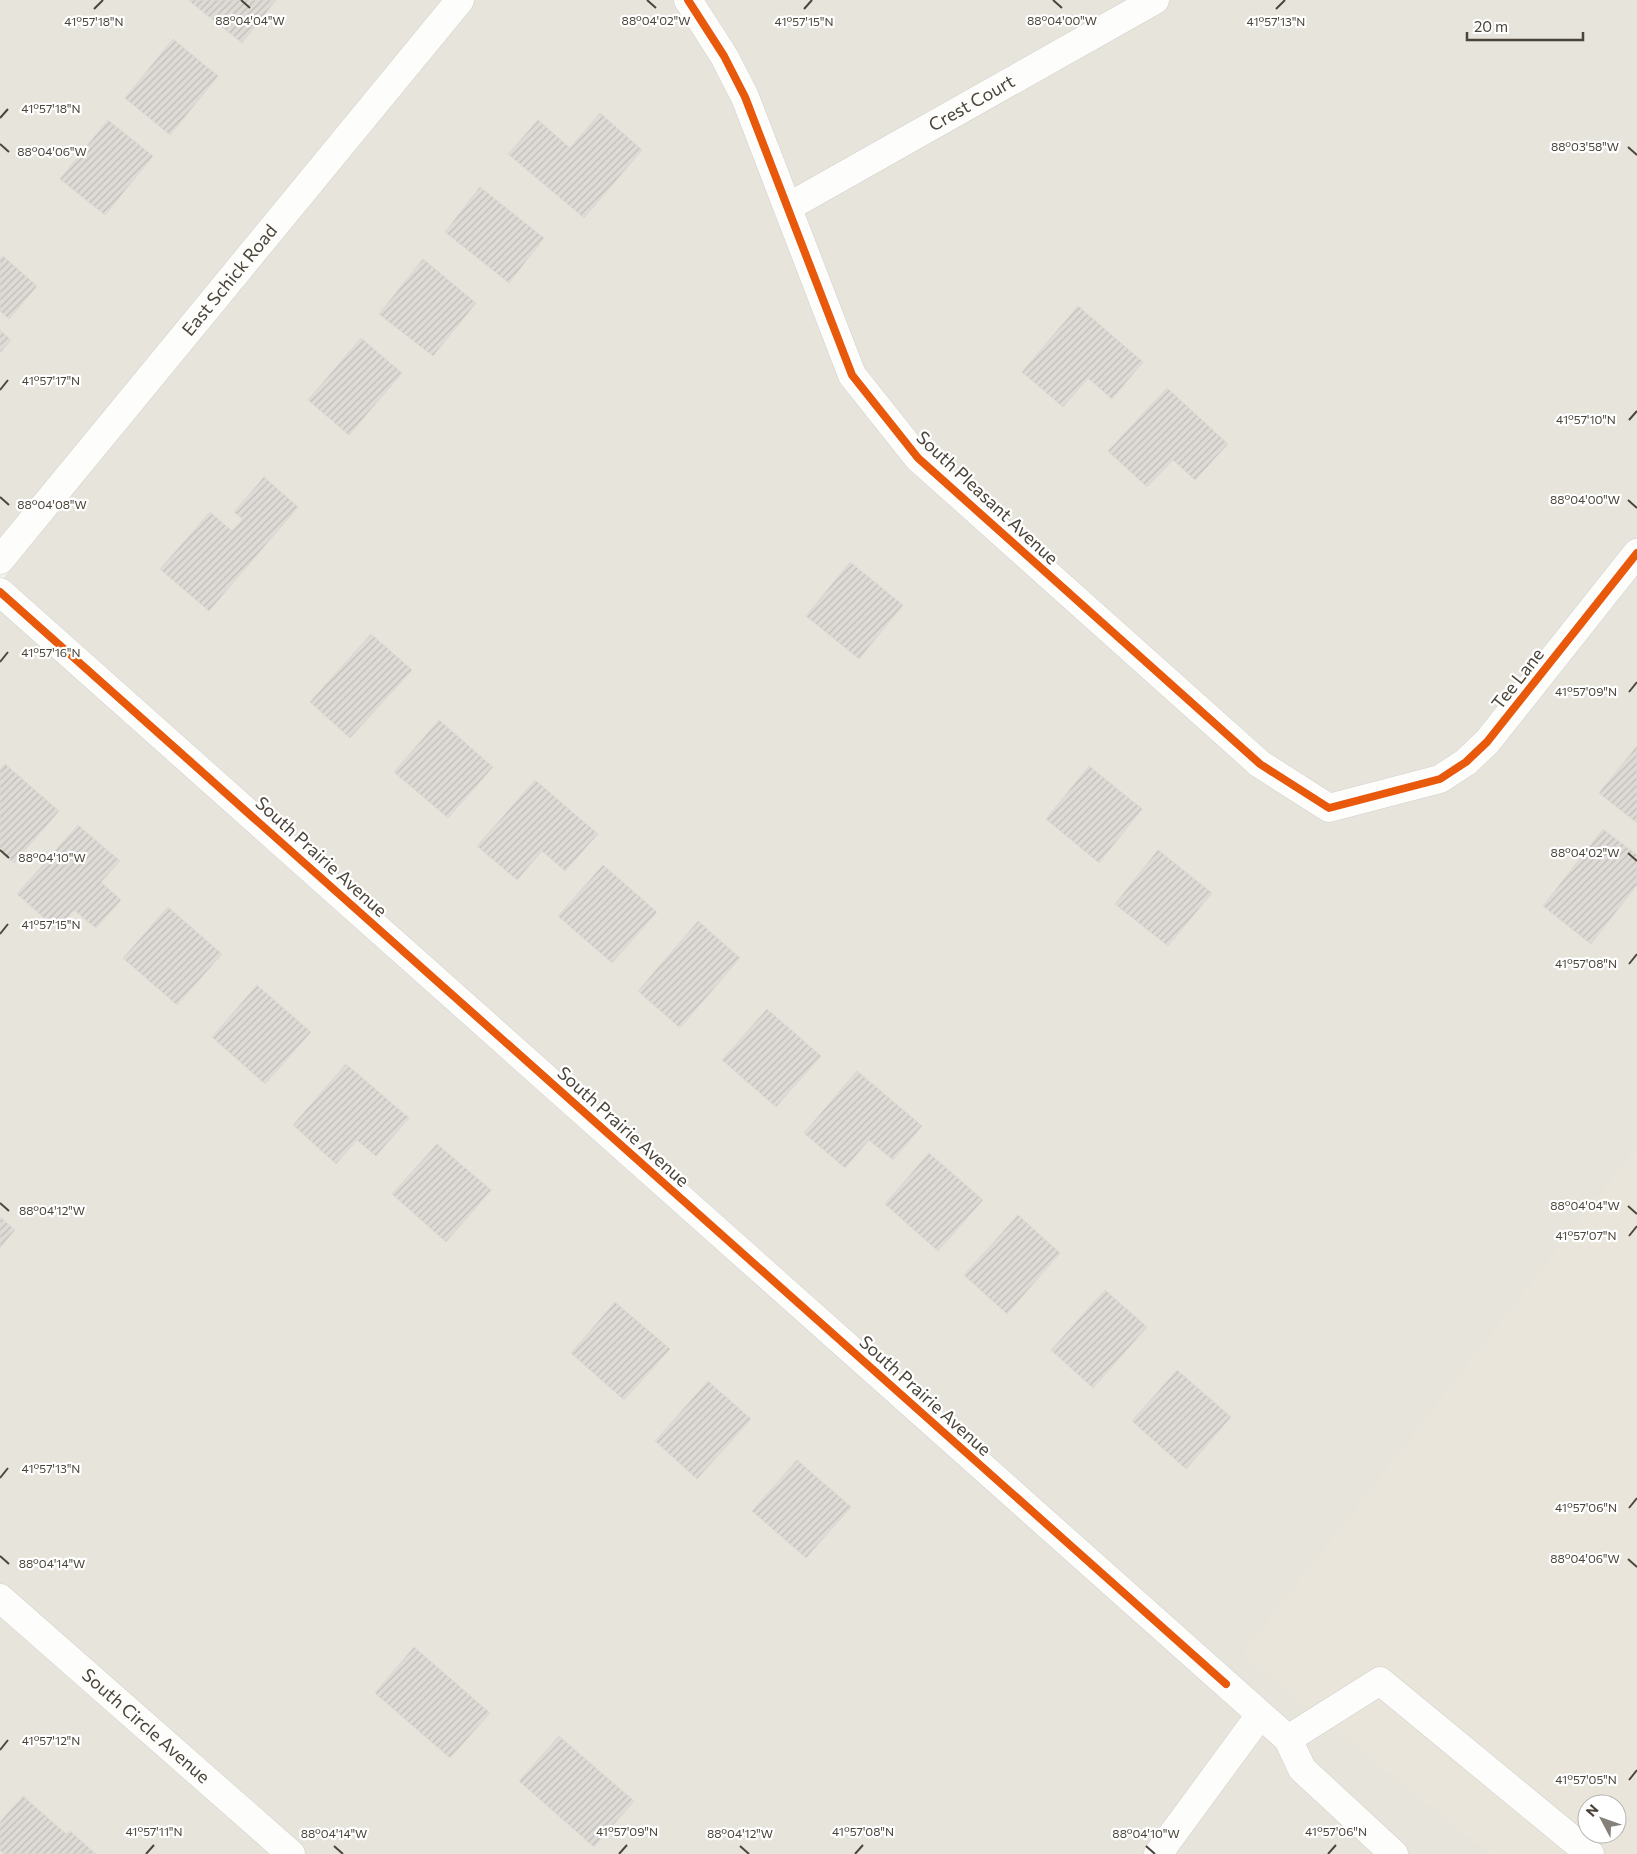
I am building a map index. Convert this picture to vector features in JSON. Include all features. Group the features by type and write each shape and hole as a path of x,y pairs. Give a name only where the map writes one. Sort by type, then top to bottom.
{"street":[{"name":"East Schick Road","path":"0,560 460,0"},
{"name":"South Pleasant Avenue","path":"688,0 724,56 745,97 852,375 918,458 1260,764 1329,808 1398,790"},
{"name":"Crest Court","path":"788,207 1155,0"},
{"name":"Tee Lane","path":"1398,790 1440,779 1466,762 1487,742 1637,553"},
{"name":"South Prairie Avenue","path":"0,592 1288,1739"},
{"name":"South Circle Avenue","path":"0,1598 291,1854"},
{"path":"1394,1854 1302,1769 1288,1739 1380,1681 1590,1854"},
{"path":"1158,1854 1260,1715"}],"shaded area":[{"path":"0,0 1637,0 1637,1149 1243,1654 1491,1854 0,1854 0,583 10,570 0,561"},
{"path":"1637,1149 1637,1854 1491,1854 1242,1654"}],"building":[{"path":"188,0 276,0 242,43"},
{"path":"173,39 218,76 170,135 125,98"},
{"path":"600,113 642,150 584,218 508,154 538,120 570,148"},
{"path":"108,120 153,156 105,215 60,179"},
{"path":"480,187 544,238 509,283 445,232"},
{"path":"3,256 37,286 9,319 0,311 0,259"},
{"path":"423,259 476,303 433,356 379,314"},
{"path":"1078,306 1143,362 1112,399 1088,378 1063,407 1022,372"},
{"path":"0,330 11,340 0,353"},
{"path":"361,338 402,373 349,435 308,400"},
{"path":"1167,388 1228,444 1195,480 1173,460 1147,487 1108,451"},
{"path":"264,477 298,507 209,611 160,569 210,512 232,531 243,519 234,512"},
{"path":"850,562 903,605 859,659 806,616"},
{"path":"371,634 412,670 350,738 310,702"},
{"path":"439,720 493,767 448,818 394,772"},
{"path":"1637,746 1637,823 1599,793"},
{"path":"5,764 59,811 14,863 0,851 0,770"},
{"path":"1089,766 1142,809 1099,863 1046,819"},
{"path":"535,780 598,834 565,871 542,851 517,880 477,846"},
{"path":"78,825 120,861 101,882 121,900 96,928 74,910 57,929 17,894"},
{"path":"1603,829 1637,855 1637,885 1591,944 1543,906"},
{"path":"1158,850 1212,893 1168,946 1115,904"},
{"path":"603,865 657,912 612,963 558,916"},
{"path":"168,907 222,954 177,1005 123,958"},
{"path":"698,921 740,958 680,1028 638,991"},
{"path":"257,985 311,1032 265,1084 212,1037"},
{"path":"767,1009 821,1056 776,1107 722,1060"},
{"path":"346,1064 409,1118 376,1156 357,1140 336,1164 293,1125"},
{"path":"857,1071 922,1126 893,1160 869,1140 845,1168 804,1133"},
{"path":"437,1144 491,1190 446,1242 392,1194"},
{"path":"929,1153 983,1200 938,1251 885,1204"},
{"path":"1018,1215 1060,1253 1007,1314 964,1275"},
{"path":"0,1217 15,1230 0,1248"},
{"path":"1105,1290 1147,1327 1093,1388 1051,1350"},
{"path":"615,1302 670,1349 624,1400 571,1353"},
{"path":"1177,1370 1231,1417 1186,1469 1132,1421"},
{"path":"708,1381 751,1419 697,1479 655,1441"},
{"path":"797,1460 851,1507 806,1558 752,1511"},
{"path":"414,1647 490,1713 450,1758 375,1693"},
{"path":"559,1736 634,1801 594,1847 519,1781"},
{"path":"23,1796 66,1834 70,1831 96,1854 4,1854 0,1850 0,1822"}],"cycle path":[{"path":"688,0 724,56 745,97 852,375 918,458 1260,764 1329,808 1440,779 1466,762 1487,742 1637,553"},
{"path":"0,592 1226,1684"}]}
